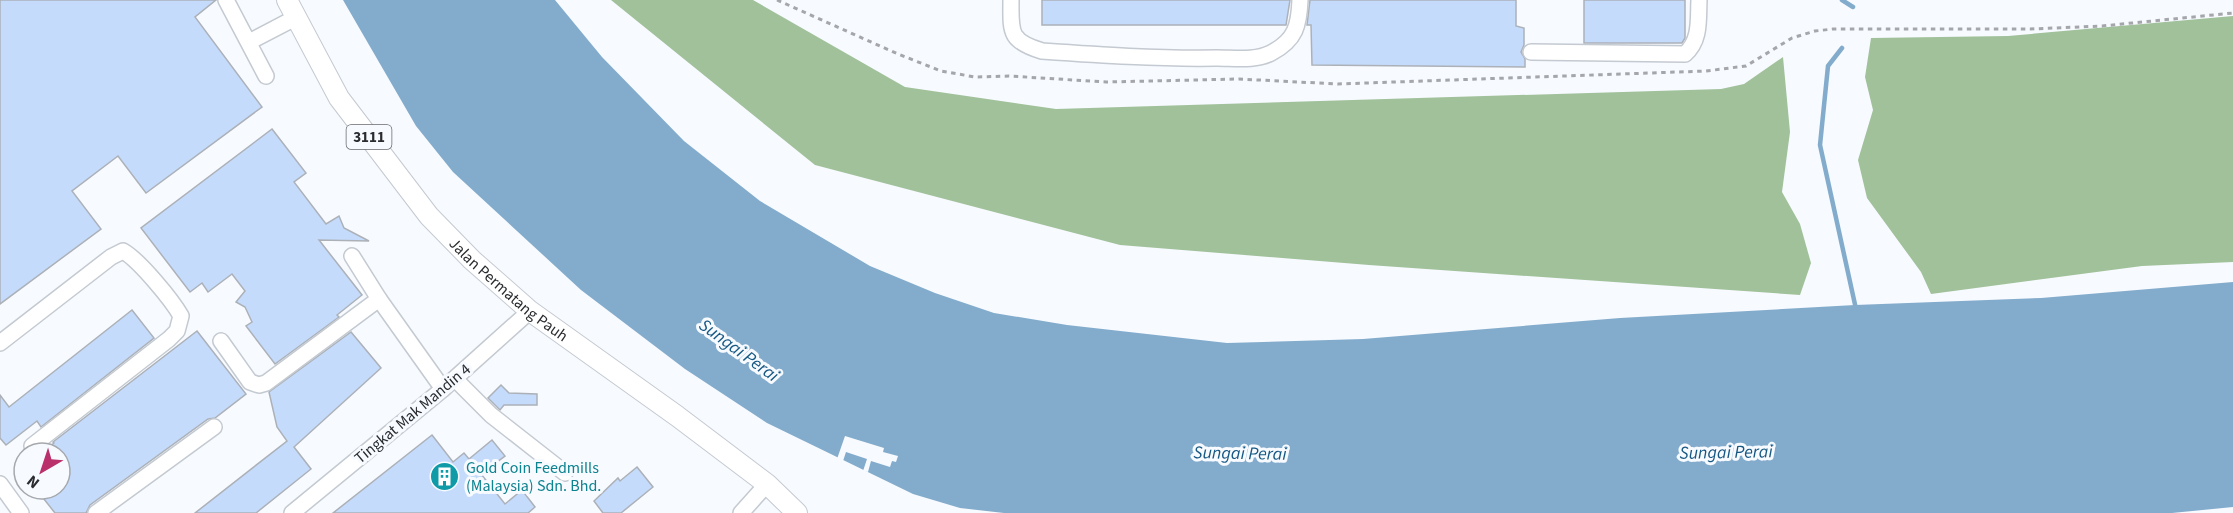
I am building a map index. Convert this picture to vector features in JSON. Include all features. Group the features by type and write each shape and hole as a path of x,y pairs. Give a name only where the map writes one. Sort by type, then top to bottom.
{"main road":[{"name":"Jalan Permatang Pauh","path":"291,9 339,98 429,216 472,260 530,311 677,416 767,484 797,513"}],"street":[{"path":"226,0 266,76"},
{"path":"1011,0 1011,31 1029,47 1042,51 1161,59 1257,58 1272,52 1284,44 1299,25 1300,0"},
{"path":"1531,52 1685,54 1692,48 1696,39 1699,0"},
{"path":"249,42 291,9"},
{"path":"0,343 111,257 123,251 132,256 141,266 181,316 177,331 169,339 38,441"},
{"path":"352,256 379,299 443,389"},
{"path":"221,340 250,382 259,385 266,383 379,299"},
{"name":"Tingkat Mak Mandin 4","path":"292,513 443,389 530,311"},
{"path":"455,378 491,416 565,473"},
{"path":"96,513 214,427"},
{"path":"0,484 21,513"},
{"path":"741,513 767,484"}],"path":[{"path":"777,0 941,71 975,77 1009,76 1106,82 1239,79 1338,84 1706,71 1746,66 1792,38 1815,31 1833,29 2030,29 2102,26 2233,13"}],"green space":[{"path":"611,0 753,0 905,87 1056,109 1721,89 1744,84 1783,57 1790,132 1782,192 1800,224 1811,263 1800,295 1120,245 815,165"},
{"path":"2233,16 2233,262 2142,266 1931,294 1921,272 1867,198 1858,160 1873,110 1865,77 1871,38 2008,36"}],"water":[{"name":"Sungai Perai","path":"343,0 555,0 602,57 684,141 760,201 870,266 935,293 994,313 1067,325 1227,343 1363,339 1620,318 1855,305 2041,298 2233,282 2233,507 2172,513 1004,513 960,508 913,494 767,423 685,369 581,290 453,172 416,126"}],"pier":[{"path":"845,436 884,448 883,452 898,456 896,462 892,461 890,467 871,461 868,472 863,471 867,459 846,452 843,461 837,459"}],"building":[{"path":"0,0 216,0 195,17 262,107 146,193 118,156 72,191 101,229 0,304"},
{"path":"1042,0 1290,0 1286,25 1042,25"},
{"path":"1310,0 1516,0 1516,26 1524,28 1524,45 1521,52 1525,59 1525,67 1312,65 1311,25 1307,25"},
{"path":"1584,0 1685,0 1685,38 1682,43 1584,43"},
{"path":"272,129 306,173 294,182 326,224 339,216 344,228 369,241 319,240 362,295 337,315 339,317 275,364 246,326 252,322 245,307 236,302 245,291 232,274 208,292 202,283 190,292 141,228"},
{"path":"132,310 154,338 41,427 37,421 6,445 0,438 0,395 9,407"},
{"path":"197,331 246,394 90,505 86,513 55,513 46,501 72,501 72,441 54,441"},
{"path":"351,332 381,368 294,447 311,469 256,513 195,513 287,441 277,427 269,392"},
{"path":"501,385 509,393 537,394 537,405 504,405 500,410 488,398"},
{"name":"Gold Coin Feedmills (Malaysia) Sdn. Bhd.","path":"432,435 453,462 464,453 469,459 492,440 505,456 481,474 505,504 522,490 535,507 528,513 333,513"},
{"path":"637,467 653,487 621,513 603,513 594,501 618,478 620,481"}],"waterway":[{"path":"1842,0 1853,7"},
{"path":"1842,48 1828,66 1820,145 1856,309"}],"place":[{"name":"Gold Coin Feedmills (Malaysia) Sdn. Bhd.","path":"445,476"}]}
